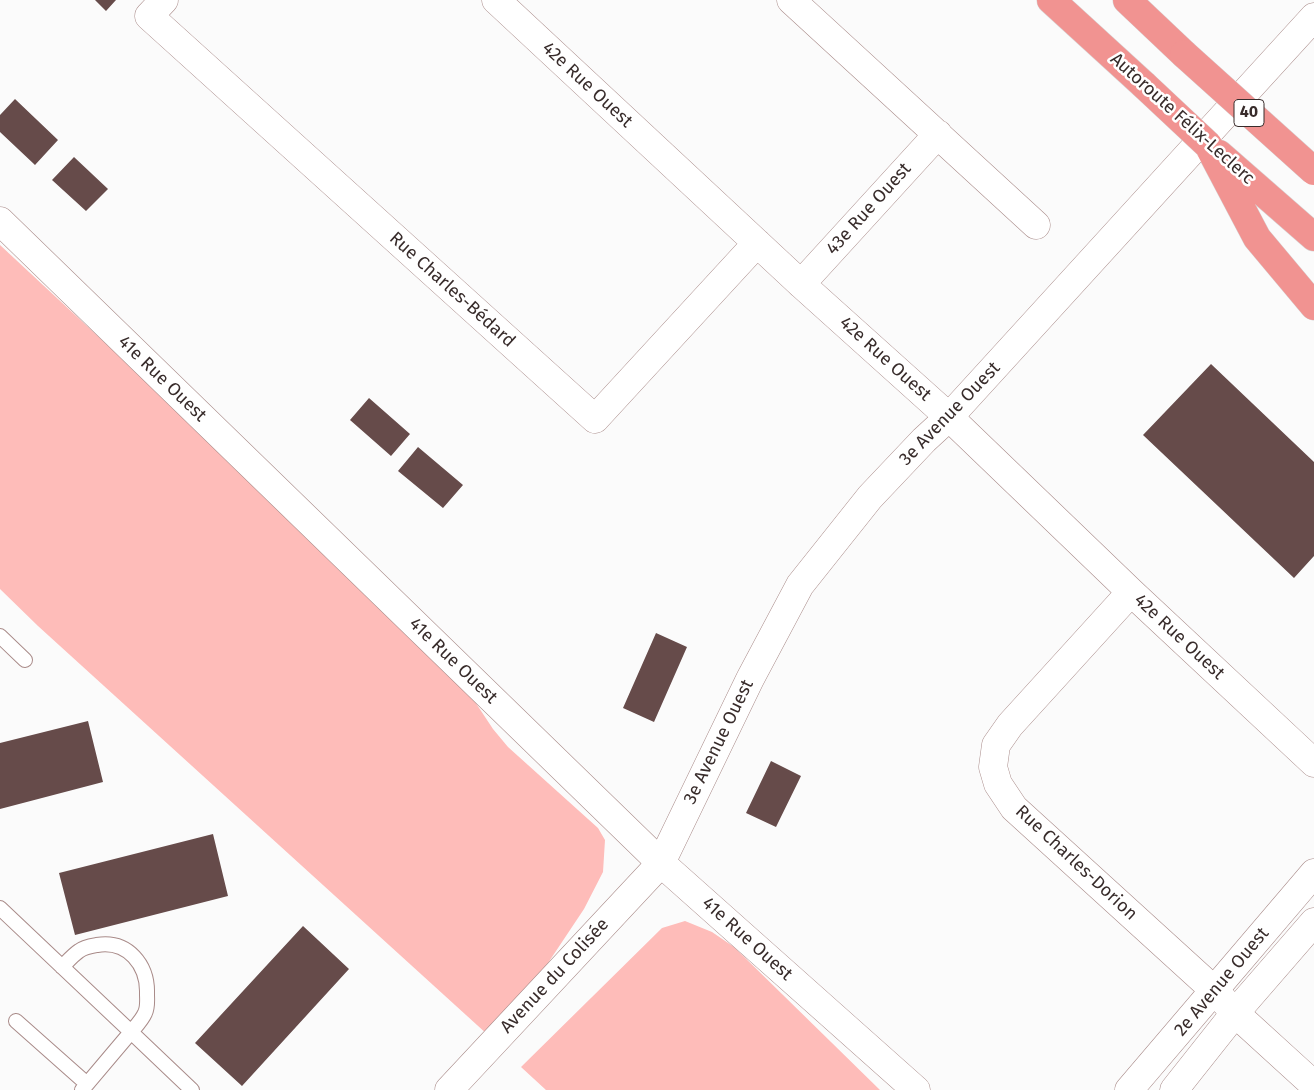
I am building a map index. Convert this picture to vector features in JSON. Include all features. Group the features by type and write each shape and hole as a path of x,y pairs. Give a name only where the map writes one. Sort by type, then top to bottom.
{"highway":[{"name":"Autoroute Félix-Leclerc","path":"1051,0 1208,145 1314,237"},
{"name":"40","path":"1127,0 1314,171"},
{"path":"1208,145 1257,238 1314,306"}],"street":[{"name":"Rue Charles-Bédard","path":"164,0 149,16 595,419 757,243"},
{"name":"42e Rue Ouest","path":"496,0 801,284 949,417 1131,592 1314,763"},
{"path":"791,0 1036,225"},
{"name":"3e Avenue Ouest","path":"662,863 750,679 800,585 870,497 924,440 949,417 1314,17"},
{"name":"43e Rue Ouest","path":"801,284 938,134"},
{"name":"41e Rue Ouest","path":"0,221 662,863 916,1090"},
{"name":"Rue Charles-Dorion","path":"1131,592 1010,725 996,744 993,767 998,784 1014,808 1314,1085"},
{"name":"Avenue du Colisée","path":"449,1090 662,863"},
{"name":"2e Avenue Ouest","path":"1129,1090 1314,873"},
{"name":"2e Avenue Ouest","path":"1174,1090 1235,1013 1314,922"}],"lane":[{"path":"0,636 25,660"},
{"path":"0,908 192,1090"},
{"path":"16,1021 84,1087 145,1013 147,1006 146,978 139,962 127,950 107,944 93,946 79,950 62,967"}],"shaded area":[{"path":"0,245 450,664 493,729 508,747 598,828 605,840 603,872 584,909 548,963 488,1035 38,626 0,589"},
{"path":"685,921 712,932 734,947 880,1090 546,1090 521,1067 662,928"}],"building":[{"path":"95,0 116,0 106,11"},
{"path":"15,99 58,140 35,165 0,132 0,115"},
{"path":"74,157 108,189 86,211 52,180"},
{"path":"1211,364 1314,462 1314,556 1294,578 1143,435"},
{"path":"369,398 410,434 391,456 350,420"},
{"path":"418,447 463,485 443,508 398,471"},
{"path":"656,633 687,647 654,722 623,708"},
{"path":"88,721 103,782 0,809 0,743"},
{"path":"771,761 801,776 776,827 746,813"},
{"path":"213,834 228,896 75,935 59,873"},
{"path":"303,926 349,969 242,1086 195,1043"}]}
